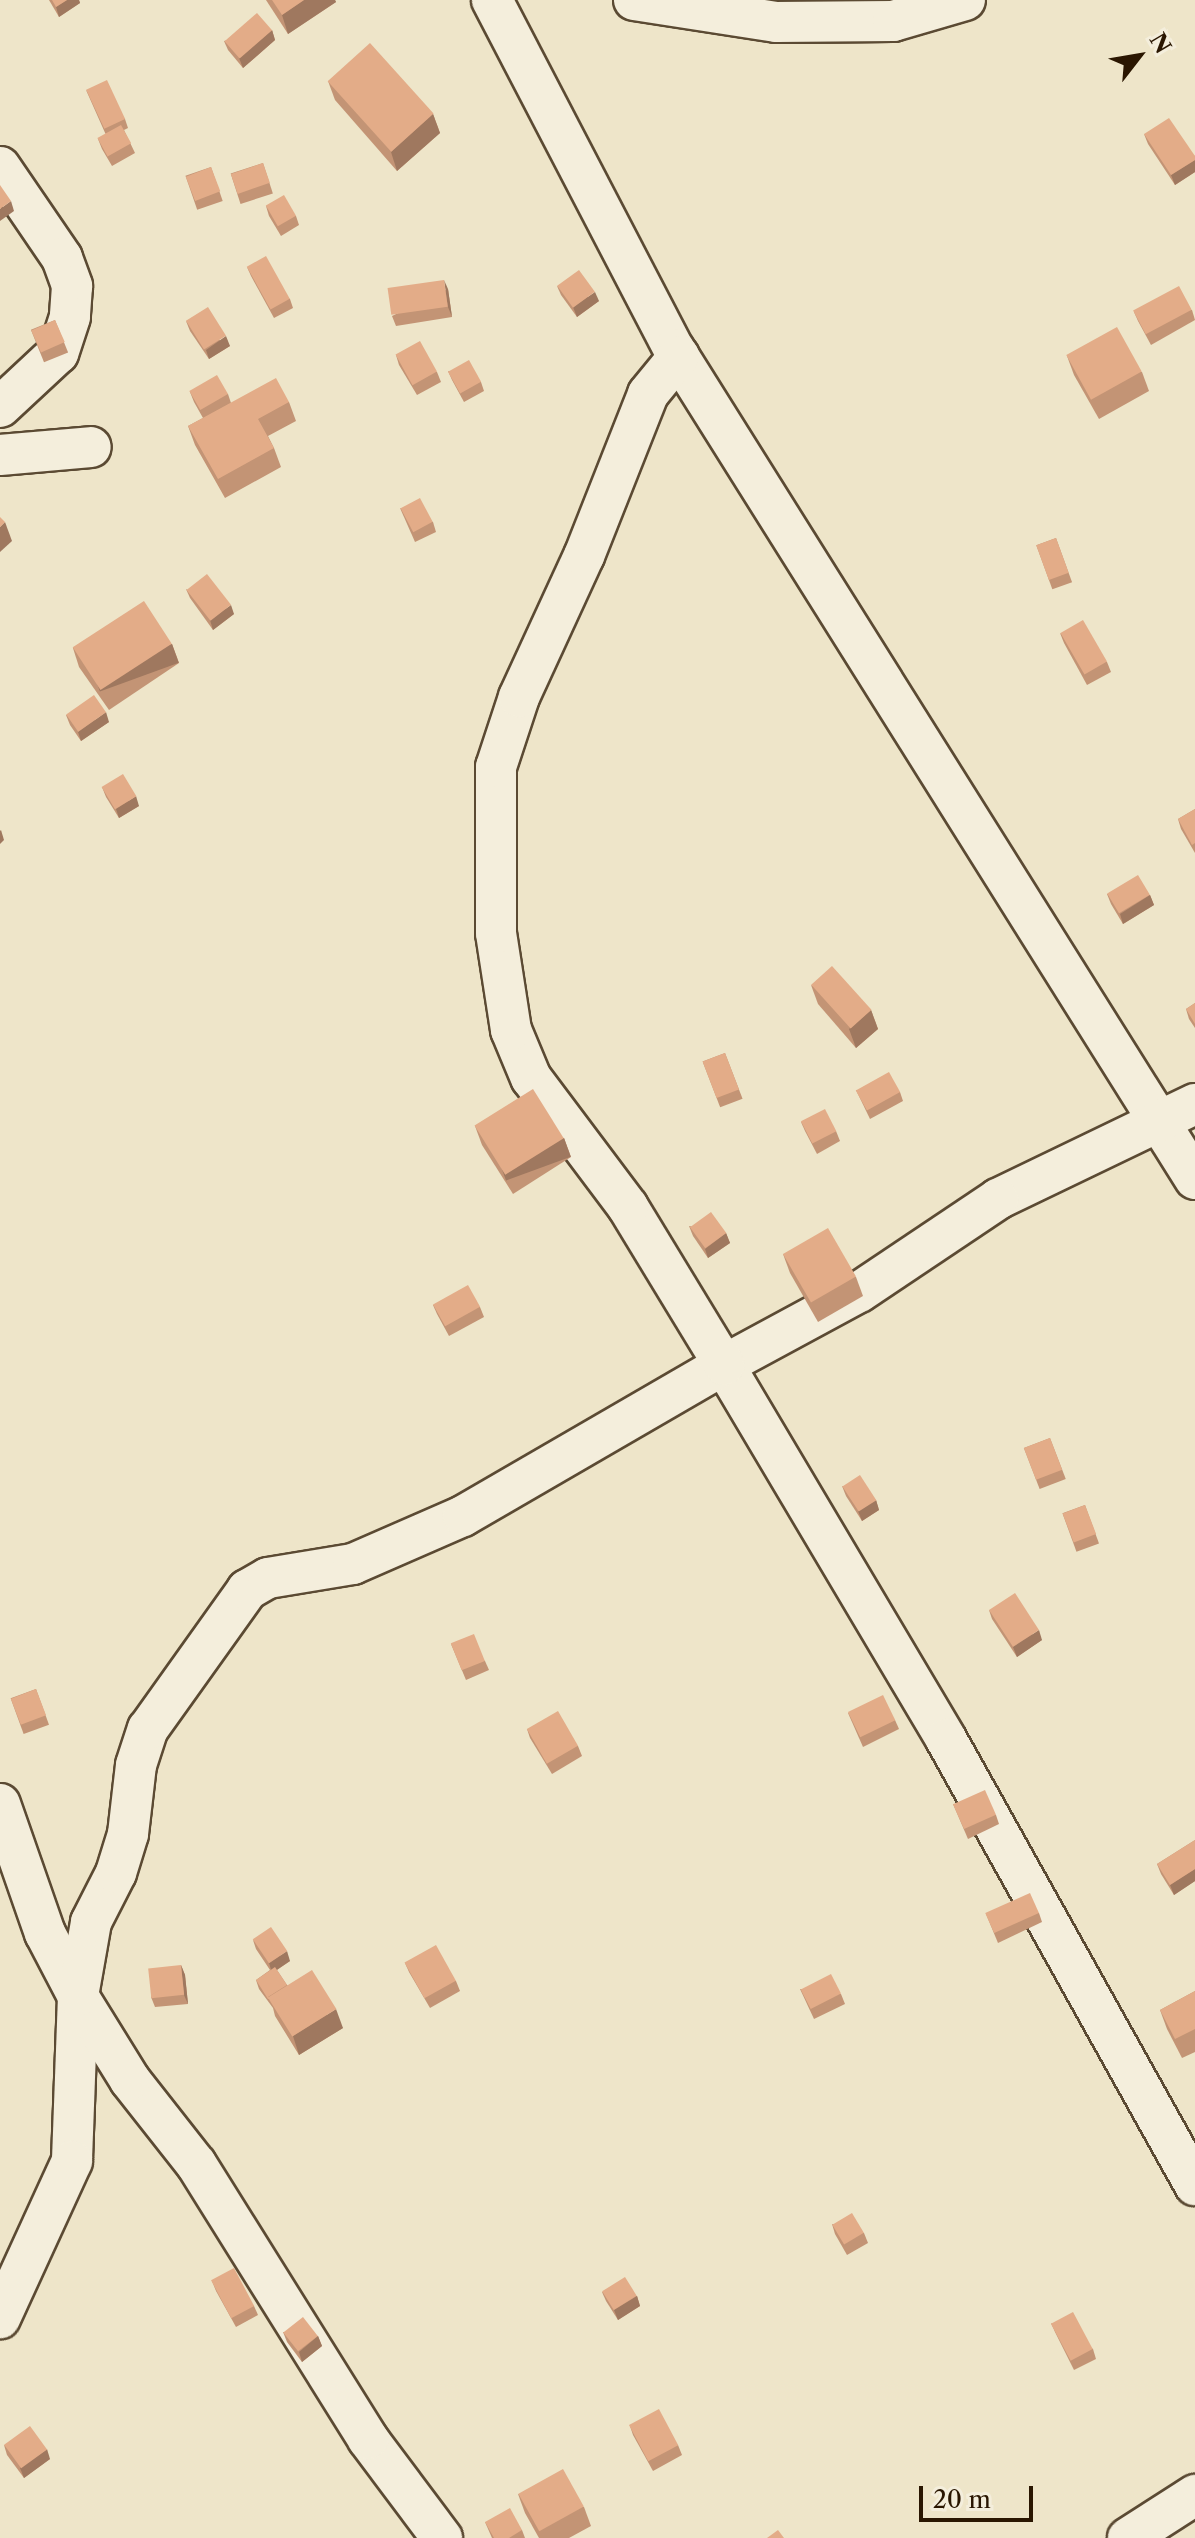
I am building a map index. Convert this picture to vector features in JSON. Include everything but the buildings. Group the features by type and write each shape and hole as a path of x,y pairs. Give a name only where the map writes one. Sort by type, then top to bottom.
{"street":[{"path":"492,0 551,106 628,267 676,352 1195,1179"},
{"path":"634,0 776,22 893,21 965,0"},
{"path":"0,167 62,258 72,286 70,317 58,353 0,407"},
{"path":"676,352 648,394 584,556 519,697 496,767 496,933 511,1030 531,1078 628,1207 946,1739 1195,2185"},
{"path":"0,455 91,447"},
{"path":"0,2318 72,2161 78,1996 91,1922 116,1873 128,1834 136,1765 148,1729 247,1590 268,1578 353,1564 463,1516 724,1365 859,1292 998,1199 1195,1104"},
{"path":"0,1804 45,1933 78,1996 130,2080 196,2164 368,2439 442,2538"},
{"path":"1128,2538 1195,2495"}]}
